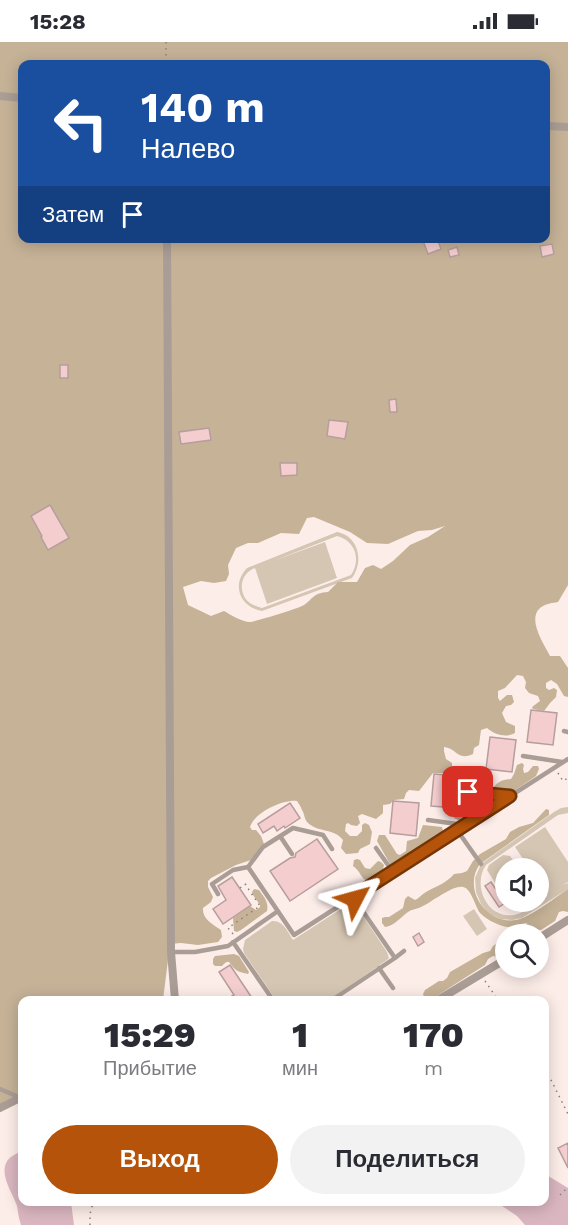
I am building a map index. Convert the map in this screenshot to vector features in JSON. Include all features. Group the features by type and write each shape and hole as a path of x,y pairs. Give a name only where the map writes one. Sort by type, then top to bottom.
{"street":[{"path":"0,96 18,98"},
{"path":"550,126 568,127"},
{"path":"167,243 171,952 175,996"},
{"path":"549,932 568,920"},
{"path":"445,996 495,966"},
{"path":"0,1108 18,1099"}],"lane":[{"path":"523,756 566,760"},
{"path":"248,867 294,935 566,760"},
{"path":"468,792 510,796"},
{"path":"428,820 465,825"},
{"path":"218,894 212,884 232,870 248,867 263,847 293,828 323,835 332,849"},
{"path":"458,830 481,864"},
{"path":"280,836 292,854"},
{"path":"376,848 393,872"},
{"path":"353,897 395,958"},
{"path":"171,952 195,952 228,946 278,911"},
{"path":"235,941 270,996"},
{"path":"338,996 404,951"},
{"path":"380,968 393,988"},
{"path":"0,1089 18,1096"}],"path":[{"path":"166,42 166,60"},
{"path":"554,768 563,781 568,778"},
{"path":"240,888 255,877"},
{"path":"235,941 228,928 260,906 245,884"},
{"path":"480,975 495,996"},
{"path":"549,1077 568,1114"},
{"path":"560,1195 568,1187"},
{"path":"90,1225 92,1206"}],"shaded area":[{"path":"0,42 568,42 568,585 558,602 539,609 535,620 538,632 550,656 560,656 568,668 568,697 564,696 557,684 551,680 546,683 546,688 557,690 556,697 544,711 533,709 532,707 540,701 538,696 529,693 525,688 526,682 523,676 517,675 505,688 498,691 500,701 507,695 512,695 514,702 506,706 502,713 506,722 515,726 515,733 504,735 487,728 481,730 479,745 474,748 473,754 468,756 460,755 444,747 446,759 452,763 450,773 433,773 419,791 409,790 404,799 383,805 383,813 376,819 362,814 358,816 360,823 357,826 346,824 345,831 350,836 357,836 365,823 369,825 372,832 370,844 360,849 358,853 346,854 341,848 343,840 339,836 308,823 297,801 284,802 263,812 250,827 261,836 264,844 251,860 236,865 208,881 213,897 211,902 203,908 203,912 209,921 221,930 222,937 218,942 198,945 170,944 164,996 18,996 18,1095 0,1104","holes":["314,517 350,532 367,543 388,544 418,531 445,526 410,545 381,569 373,565 365,568 357,582 338,582 328,592 316,595 304,605 277,615 247,622 224,611 211,616 188,605 183,587 201,581 214,583 226,581 229,574 228,565 236,548 248,543 258,543 281,533 299,534 307,518"]},
{"path":"337,532 344,534 355,544 358,557 356,572 352,578 262,611 248,605 240,594 240,581 247,568","holes":["337,536 349,542 355,552 356,563 351,575 262,608 248,602 245,598 242,589 243,580 247,573 255,568 267,604 337,578 325,542 273,561"]},
{"path":"522,763 524,773 533,766 538,766 536,776 511,793 492,790 500,782 511,779 517,765"},
{"path":"463,798 483,799 484,803 467,820 454,818"},
{"path":"568,807 568,813 558,815 495,858 486,865 482,873 482,891 495,912 514,915 532,912 522,918 512,920 500,919 489,914 481,904 476,892 475,878 481,864 561,808"},
{"path":"546,809 549,810 549,815 480,864 475,874 476,894 480,903 495,917 516,920 535,912 549,912 549,902 568,889 568,912 559,912 555,921 549,925 498,924 480,913 466,888 458,887 410,911 391,925 385,927 382,923 382,918 389,917 403,908 408,896 415,900 454,874 467,871 480,854 506,839 510,832 533,823"},
{"path":"423,825 442,827 443,831 439,839 397,866 390,864 377,841 379,835 385,835 400,855 406,851 407,841 418,838"},
{"path":"545,827 568,862 568,882 563,885 568,883 568,889 549,901 549,858 522,858 515,847"},
{"path":"503,855 512,858 499,858"},
{"path":"357,859 365,868 370,869 378,861 381,862 384,865 382,871 371,880 367,880 353,866 354,860"},
{"path":"495,861 495,883 487,870"},
{"path":"254,889 259,890 264,897 267,911 241,930 234,931 233,918 250,906 256,910 260,907 252,892"},
{"path":"347,905 357,907 389,958 335,996 273,996 244,953 245,940 272,921 276,921 282,924 293,940"},
{"path":"474,909 487,929 477,936 463,916"},
{"path":"495,945 495,956 488,959 485,965 437,996 424,996 425,990 443,981 450,972 490,951"},
{"path":"234,954 239,956 248,974 236,970 229,962 222,966 213,964 215,956"},
{"path":"18,1153 18,1206 72,1206 74,1225 21,1225 17,1206 4,1171 12,1156"},
{"path":"549,1176 568,1188 568,1225 525,1225 517,1216 502,1206 549,1206"}],"building":[{"path":"424,243 439,243 441,249 428,254"},
{"path":"552,244 554,254 542,257 540,246"},
{"path":"457,247 459,255 450,257 448,250"},
{"path":"60,365 68,365 68,378 60,378"},
{"path":"396,399 397,412 390,412 389,400"},
{"path":"329,420 348,422 345,439 327,436"},
{"path":"209,428 211,440 181,444 179,432"},
{"path":"280,463 297,463 297,475 281,476"},
{"path":"50,505 69,538 48,550 31,516"},
{"path":"531,710 557,713 553,745 527,742"},
{"path":"490,737 516,740 512,772 486,769"},
{"path":"434,774 459,776 456,808 431,806"},
{"path":"393,801 419,803 416,836 390,833"},
{"path":"290,803 300,818 285,828 284,826 277,831 274,826 263,833 258,824"},
{"path":"317,839 338,869 290,901 270,871 295,857 296,853"},
{"path":"232,877 251,905 223,924 213,909 226,900 218,886"},
{"path":"491,882 495,888 495,901 485,886"},
{"path":"419,933 424,942 418,946 413,937"},
{"path":"230,965 251,996 232,996 234,995 219,972"},
{"path":"568,1143 568,1168 558,1148"}],"route":[{"path":"355,899 353,897 510,796 468,792"}]}
